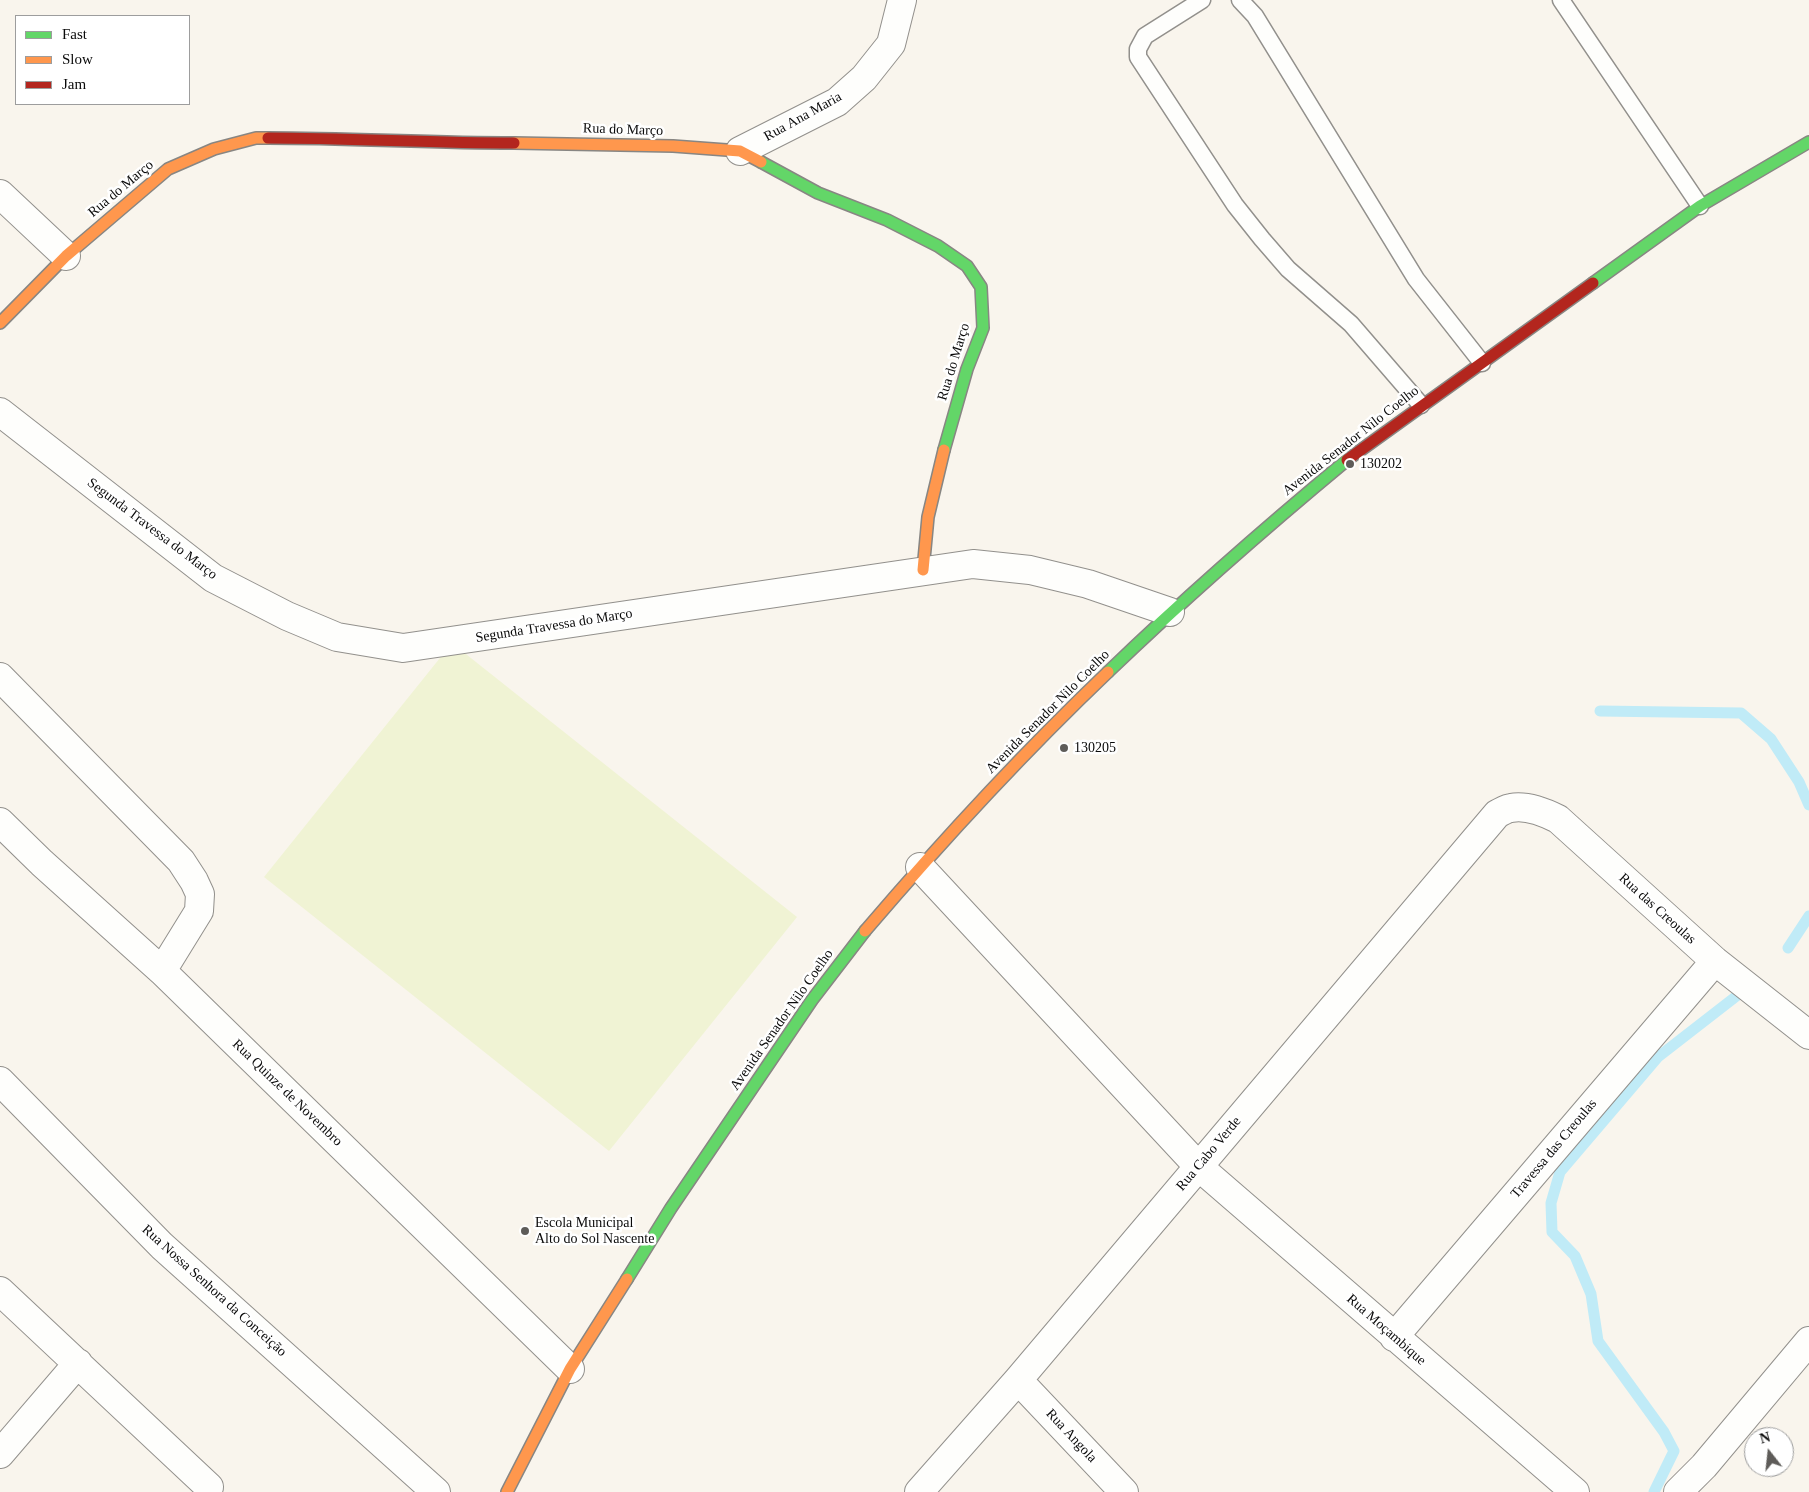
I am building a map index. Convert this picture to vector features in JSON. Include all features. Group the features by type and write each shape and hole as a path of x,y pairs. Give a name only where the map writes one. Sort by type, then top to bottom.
{"main road":[{"name":"Rua do Março","path":"0,323 66,256 168,169 214,150 256,138 338,138 436,143 578,143 673,146 740,151 818,193 888,220 938,246 967,266 982,287 983,328 967,369 942,455 928,517 923,570"},
{"name":"Avenida Senador Nilo Coelho","path":"507,1492 570,1369 671,1208 812,1000 858,939 920,867 1050,727 1170,612 1292,505 1354,454 1700,206 1809,142"}],"street":[{"name":"Rua Ana Maria","path":"740,151 837,102 864,78 891,44 902,0"},
{"path":"0,194 66,256"},
{"name":"Segunda Travessa do Março","path":"0,412 213,578 287,616 337,637 403,648 973,564 1030,570 1088,584 1170,612"},
{"path":"0,677 181,861 194,881 200,894 199,912 162,971"},
{"name":"Rua das Creoulas","path":"1497,814 1510,808 1523,808 1548,814 1558,820 1715,961 1809,1035"},
{"name":"Rua Cabo Verde","path":"919,1492 1018,1380 1497,814"},
{"name":"Rua Quinze de Novembro","path":"0,822 42,863 162,971 570,1369"},
{"name":"Rua Moçambique","path":"920,867 1199,1166 1575,1492"},
{"name":"Travessa das Creoulas","path":"1394,1337 1715,961"},
{"name":"Rua Nossa Senhora da Conceição","path":"0,1081 162,1246 436,1492"},
{"path":"0,1291 209,1486"},
{"path":"1678,1492 1704,1466 1809,1341"},
{"path":"0,1454 78,1364"},
{"name":"Rua Angola","path":"1018,1380 1124,1492"}],"lane":[{"path":"1202,0 1145,36 1138,49 1138,57 1235,205 1262,239 1288,269 1351,324 1421,405"},
{"path":"1240,0 1255,16 1416,279 1482,363"},
{"path":"1561,0 1700,206"}],"green space":[{"path":"452,643 797,917 609,1151 264,877"}],"waterway":[{"path":"1600,711 1741,713 1771,739 1799,782 1809,805"},
{"path":"1788,948 1809,916"},
{"path":"1654,1492 1674,1451 1664,1432 1598,1341 1591,1294 1575,1256 1552,1232 1551,1203 1560,1172 1658,1057 1743,991"}],"traffic: fast":[{"path":"1593,283 1700,206 1809,142"},
{"path":"761,162 818,193 887,220 938,246 967,266 981,287 983,328 967,369 944,450"},
{"path":"1108,672 1166,617 1347,460"},
{"path":"627,1279 671,1208 812,1000 865,931"}],"traffic: slow":[{"path":"0,323 66,256 168,169 214,149 256,138 268,138"},
{"path":"514,143 673,146 740,151 761,162"},
{"path":"923,570 928,517 944,450"},
{"path":"865,931 983,799 1108,672"},
{"path":"507,1492 570,1369 627,1279"}],"traffic: jam":[{"path":"268,138 514,143"},
{"path":"1347,460 1593,283"}],"place":[{"name":"130202","path":"1350,464"},
{"name":"130205","path":"1064,748"},
{"name":"Escola Municipal Alto do Sol Nascente","path":"525,1231"}]}
